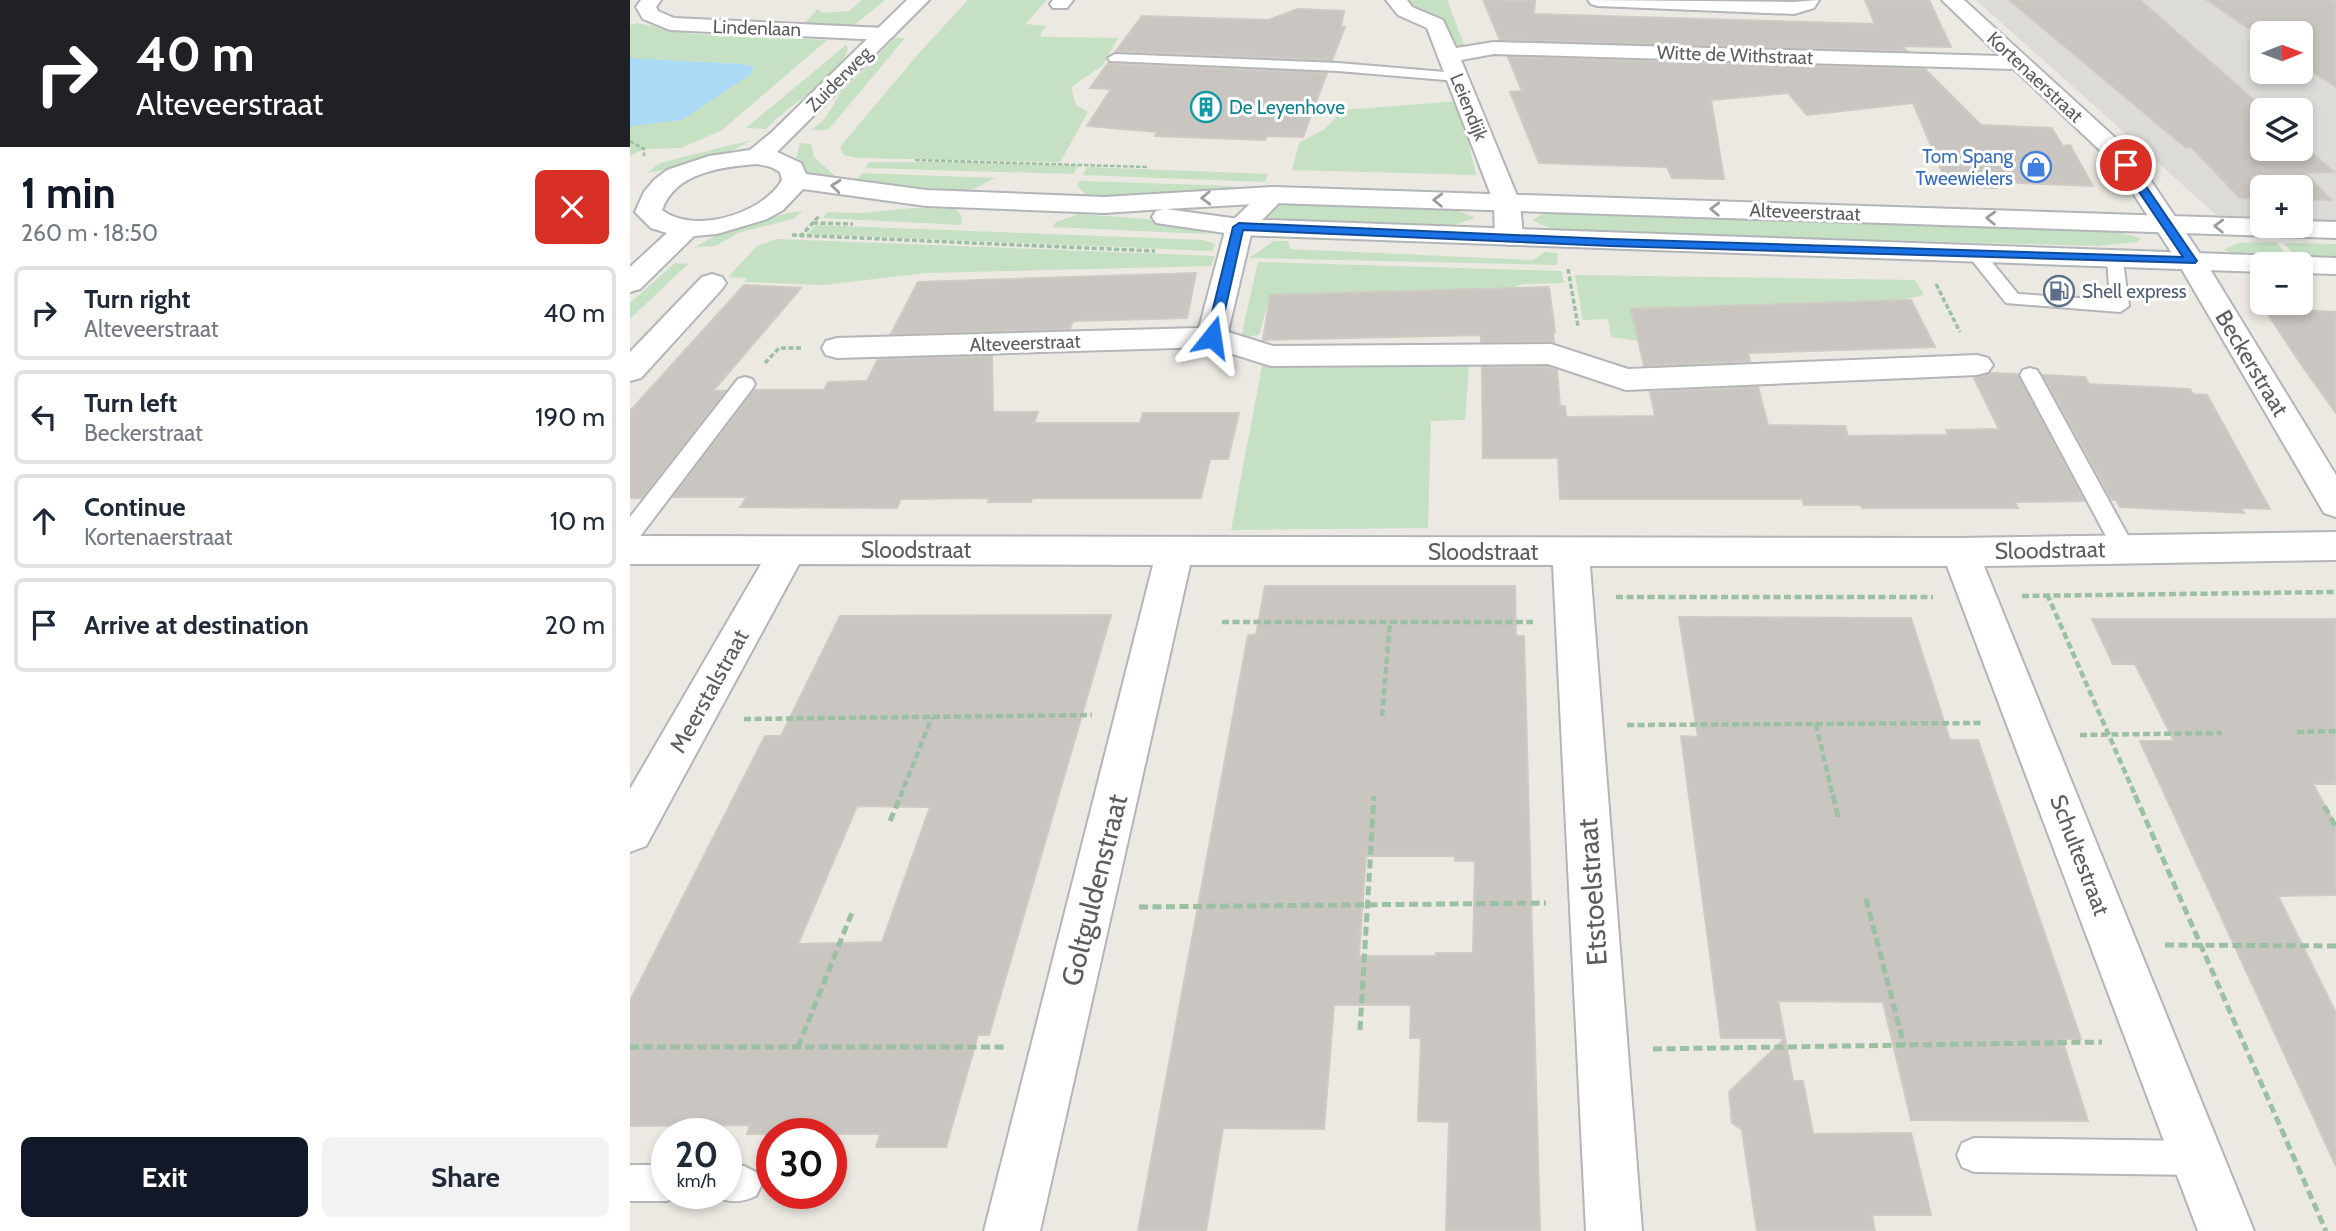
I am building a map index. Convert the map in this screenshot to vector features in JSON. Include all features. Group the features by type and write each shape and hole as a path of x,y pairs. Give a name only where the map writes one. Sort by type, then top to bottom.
{"street":[{"name":"Zuiderweg","path":"757,157 919,0"},
{"name":"Leiendijk","path":"1396,0 1405,11 1436,24 1507,203 1509,237"},
{"path":"1598,0 1794,8 1807,4 1809,0"},
{"name":"Kortenaerstraat","path":"1952,0 2114,150 2138,180 2165,224"},
{"name":"Lindenlaan","path":"643,11 670,24 690,26 884,34"},
{"name":"Witte de Withstraat","path":"1453,66 1494,48 2021,63"},
{"path":"757,157 778,160 792,168 794,180 786,195 766,209 737,222 686,229 656,222 648,212 639,183 661,187 679,175 704,165 732,158 757,157"},
{"name":"Alteveerstraat","path":"794,180 926,198 1104,205 1178,198 1274,195 2336,230"},
{"path":"1212,337 1239,227 1274,195"},
{"name":"Alteveerstraat","path":"766,209 926,198"},
{"name":"Alteveerstraat","path":"1104,205 1170,218 1239,227 2250,263"},
{"name":"Beckerstraat","path":"2165,224 2191,261 2336,504"},
{"path":"630,283 686,229"},
{"path":"2313,265 2336,266"},
{"path":"630,371 712,283"},
{"name":"Alteveerstraat","path":"837,348 1212,337 1271,356 1551,354 1626,380 1977,365"},
{"name":"Sloodstraat","path":"630,550 1960,552 2336,547"},
{"name":"Goltguldenstraat","path":"1012,1231 1175,549"},
{"name":"Meerstalstraat","path":"630,831 788,550"},
{"name":"Etstoelstraat","path":"1571,552 1614,1231"},
{"name":"Schultestraat","path":"1960,552 2226,1231"}],"lane":[{"path":"1115,58 1338,67 1453,66"},
{"path":"1976,254 2013,299 2120,306 2116,258"},
{"path":"2030,375 2124,549"},
{"path":"630,533 745,384"},
{"path":"1974,1154 2198,1158"},
{"path":"630,1182 651,1183"}],"path":[{"path":"630,141 644,149 639,183"},
{"path":"1567,268 1585,366"},
{"path":"1932,277 1977,365"},
{"path":"745,384 779,348 837,348"},
{"path":"2028,551 2326,1231"},
{"path":"1222,622 1576,622"},
{"path":"1382,716 1390,622"},
{"path":"693,719 1097,715"},
{"path":"890,821 932,717"},
{"path":"1582,725 1816,724 2031,729 2109,734 2222,733"},
{"path":"1816,724 1838,817"},
{"path":"2297,732 2336,732"},
{"path":"1360,1030 1374,796"},
{"path":"2324,806 2336,827"},
{"path":"1866,899 1904,1045"},
{"path":"1089,908 1593,903"},
{"path":"798,1047 853,910"},
{"path":"2115,945 2336,946"},
{"path":"1602,1050 2152,1041"},
{"path":"630,1047 1021,1047"}],"shaded area":[{"path":"1976,0 2336,0 2336,227 2313,226 2313,175 2250,175 2250,222 2223,221"}],"green space":[{"path":"862,0 885,0 852,27 802,26 818,9 822,13 849,11"},
{"path":"968,0 1047,0 1025,24 1047,26 1040,34 1042,37 1118,38 1102,66 1071,87 1076,105 1088,112 1060,162 857,158 844,155 840,147 919,53"},
{"path":"1402,0 1447,0 1466,50 1454,47 1440,18 1417,11"},
{"path":"637,23 693,34 827,40 722,130 681,148 644,149 630,156 630,126 682,120 751,74 753,68 742,64 630,58 630,25"},
{"path":"895,38 905,38 828,130 811,130 823,121 842,91"},
{"path":"846,45 848,48 844,58 836,69 766,129 746,128"},
{"path":"1459,101 1476,175 1292,170 1299,143 1325,129 1343,110"},
{"path":"751,140 714,158 647,173 660,163"},
{"path":"800,143 811,144 814,157 835,176 831,180 809,174 796,158"},
{"path":"869,162 1078,166 1074,174 865,168"},
{"path":"1087,167 1268,174 1265,182 1083,175"},
{"path":"862,173 995,178 969,191 854,183"},
{"path":"1080,181 1236,188 1087,196 1077,186"},
{"path":"1297,202 1447,206 1475,218 1448,227 1271,221 1267,215 1272,207"},
{"path":"912,208 956,209 962,218 961,225 823,218 827,212 862,213"},
{"path":"803,211 793,219 741,232 715,246 696,247 747,223"},
{"path":"1558,212 2117,232 2141,238 2138,242 2098,246 1556,231 1532,220 1543,214"},
{"path":"1079,214 1146,219 1205,231 1206,234 1052,227 1056,222"},
{"path":"816,225 1203,240 1215,244 1212,251 807,234"},
{"path":"777,239 1215,256 1211,266 925,273 824,285 744,282 748,278 728,277 757,246"},
{"path":"1274,241 1288,241 1290,249 1533,260 1545,252 1558,253 1557,265 1249,258"},
{"path":"2276,242 2284,252 2250,252 2250,256 2223,250 2239,243"},
{"path":"2284,243 2336,244 2336,260 2313,260 2313,252 2291,252"},
{"path":"1258,262 1561,271 1564,283 1523,284 1511,288 1270,295 1259,335 1241,337"},
{"path":"675,263 688,264 630,319 630,303"},
{"path":"1575,275 1915,280 1924,295 1896,301 1632,309 1639,341 1611,337 1608,319 1583,320"},
{"path":"1262,366 1469,366 1465,420 1431,421 1428,528 1231,530"}],"water":[{"path":"630,58 742,64 754,67 751,74 682,120 630,126"}],"building":[{"path":"1483,0 1535,1 1534,14 1875,24 1865,0 1929,0 1951,47 1902,46 1907,51 1500,40"},
{"path":"2009,0 2140,0 2251,98 2250,161 2313,161 2313,154 2334,172 2250,175 2250,198 2240,198 2191,147 2185,147"},
{"path":"2207,0 2336,0 2336,87 2314,73 2314,21 2250,21 2250,29"},
{"path":"1298,9 1344,11 1341,27 1345,27 1332,60 1116,51 1142,16 1268,20"},
{"path":"1508,57 1925,69 1981,125 2052,128 2063,146 2070,145 2093,186 1994,182 1996,188 1948,186 1913,103 1807,115 1788,93 1711,100 1724,179 1672,178 1667,167 1539,163 1510,92 1522,91"},
{"name":"De Leyenhove","path":"1108,63 1327,73 1303,137 1267,136 1265,140 1155,136 1157,132 1087,126 1111,89 1090,88"},
{"path":"2313,181 2331,200 2313,199"},
{"path":"1196,273 1187,318 1073,321 1070,329 891,334 918,282"},
{"path":"744,285 801,288 713,391 726,391 642,498 630,498 630,411"},
{"path":"1549,287 1554,342 1481,342 1481,335 1263,340 1270,295"},
{"path":"1911,300 1935,347 1748,353 1750,361 1644,366 1631,309"},
{"path":"2313,311 2336,312 2336,413 2269,315 2313,315"},
{"path":"992,356 993,412 1038,412 1034,423 1140,423 1143,413 1239,413 1228,459 1210,459 1201,498 1032,498 1031,502 988,502 989,498 901,499 897,508 740,507 747,497 673,497 754,390 824,390 828,382 867,381 878,359"},
{"path":"1482,367 1548,367 1557,370 1560,406 1565,406 1566,417 1655,416 1650,392 1758,387 1768,425 1845,426 1848,436 1948,435 1946,430 1999,429 1974,378 1991,373 2018,374 2084,501 2015,502 2018,508 1862,508 1861,505 1804,505 1802,499 1560,499 1558,458 1483,458"},
{"path":"2043,375 2085,377 2089,384 2190,389 2193,394 2207,395 2270,509 2241,508 2244,513 2120,507 2116,500 2112,500"},
{"path":"1265,586 1515,586 1516,636 1524,636 1540,1231 1446,1231 1449,1122 1418,1121 1421,1038 1410,1038 1411,1005 1334,1005 1324,1129 1223,1128 1206,1231 1138,1231 1248,635 1256,635","holes":["1366,856 1455,856 1455,861 1475,861 1473,953 1359,956"]},
{"path":"1111,615 989,1035 978,1035 946,1147 876,1147 880,1134 847,1134 847,1118 756,1118 756,1134 747,1134 750,1125 742,1125 742,1118 651,1118 651,1126 630,1126 630,1001 765,736 781,736 840,616","holes":["857,806 930,807 882,942 798,944"]},
{"path":"1679,617 1911,618 1950,740 1978,740 2081,1039 2062,1039 2088,1121 1911,1120 1883,1002 1778,1001 1785,1038 1721,1038 1681,736 1698,737"},
{"path":"2092,619 2336,619 2336,784 2313,784 2336,826 2336,895 2278,896 2336,1013 2336,1166 2140,741 2174,741 2135,664 2113,664"},
{"path":"1785,1038 1793,1081 1803,1081 1813,1134 1911,1133 1931,1215 1872,1215 1875,1231 1757,1231 1742,1130 1732,1123 1729,1092"}],"place":[{"name":"De Leyenhove","path":"1206,107"},
{"name":"Tom Spang Tweewielers","path":"2036,167"},
{"name":"Shell express","path":"2059,291"}],"route":[{"path":"1212,337 1239,227 2191,261 2126,165"}]}
